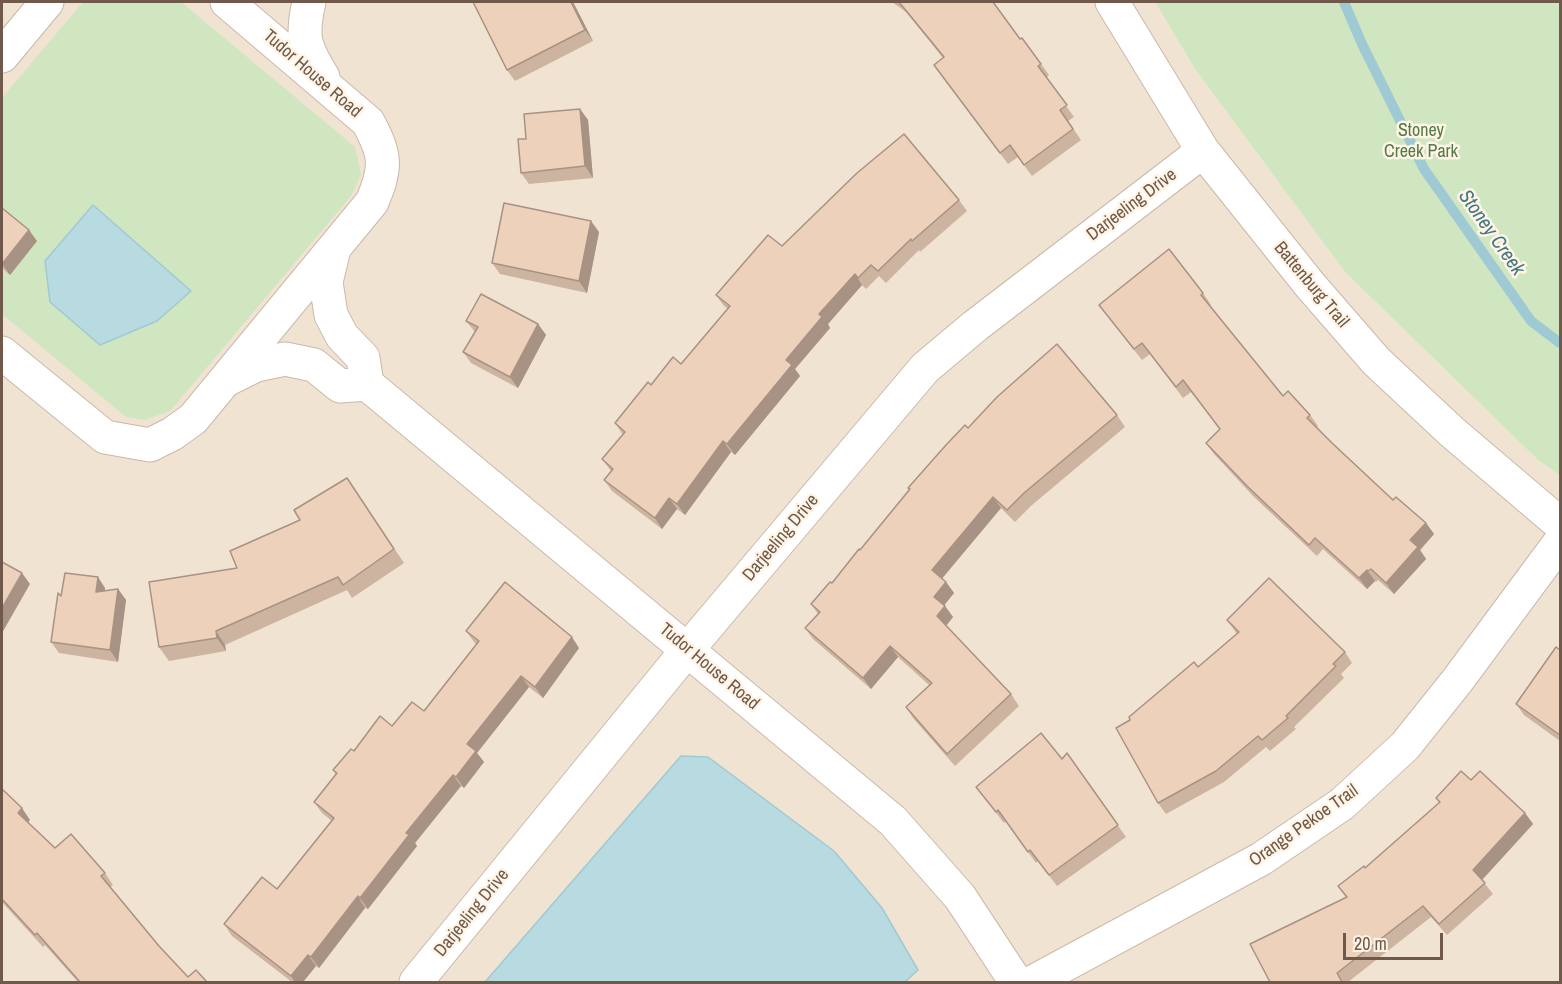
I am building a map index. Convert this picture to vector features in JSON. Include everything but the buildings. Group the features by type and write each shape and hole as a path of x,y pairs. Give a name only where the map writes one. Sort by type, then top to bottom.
{"street":[{"name":"Tudor House Road","path":"2,353 15,373 105,437 150,445 172,434 193,419 372,202 381,181 383,158 368,122 227,2"},
{"path":"309,2 303,28 309,55 330,89"},
{"name":"Battenburg Trail","path":"1112,2 1203,151 1310,285 1376,361 1452,432 1560,524"},
{"path":"2,24 11,23 44,5"},
{"path":"2,56 44,5"},
{"name":"Darjeeling Drive","path":"416,982 688,649 925,368 975,326 1203,151"},
{"name":"Tudor House Road","path":"334,249 326,282 331,315 342,336 363,358 367,384 893,821 960,897 1016,982"},
{"name":"Tudor House Road","path":"222,382 256,365 285,359 314,365 340,386 367,384"},
{"name":"Orange Pekoe Trail","path":"1033,982 1262,859 1342,804 1405,746 1457,681 1560,542"}],"shaded area":[{"path":"2,2 1155,2 1195,69 1345,272 1538,460 1560,475 1560,982 2,982"}],"green space":[{"path":"83,2 181,2 355,147 361,174 351,196 170,411 145,420 126,417 2,314 2,98"},
{"name":"Stoney Creek Park","path":"1155,2 1560,2 1560,475 1538,460 1345,272 1195,69"}],"water":[{"path":"93,205 191,291 157,321 100,345 50,302 45,261"},
{"path":"681,756 708,757 834,851 882,908 918,970 905,982 485,982"}],"waterway":[{"name":"Stoney Creek","path":"1344,2 1362,44 1424,169 1531,321 1560,343"}]}
